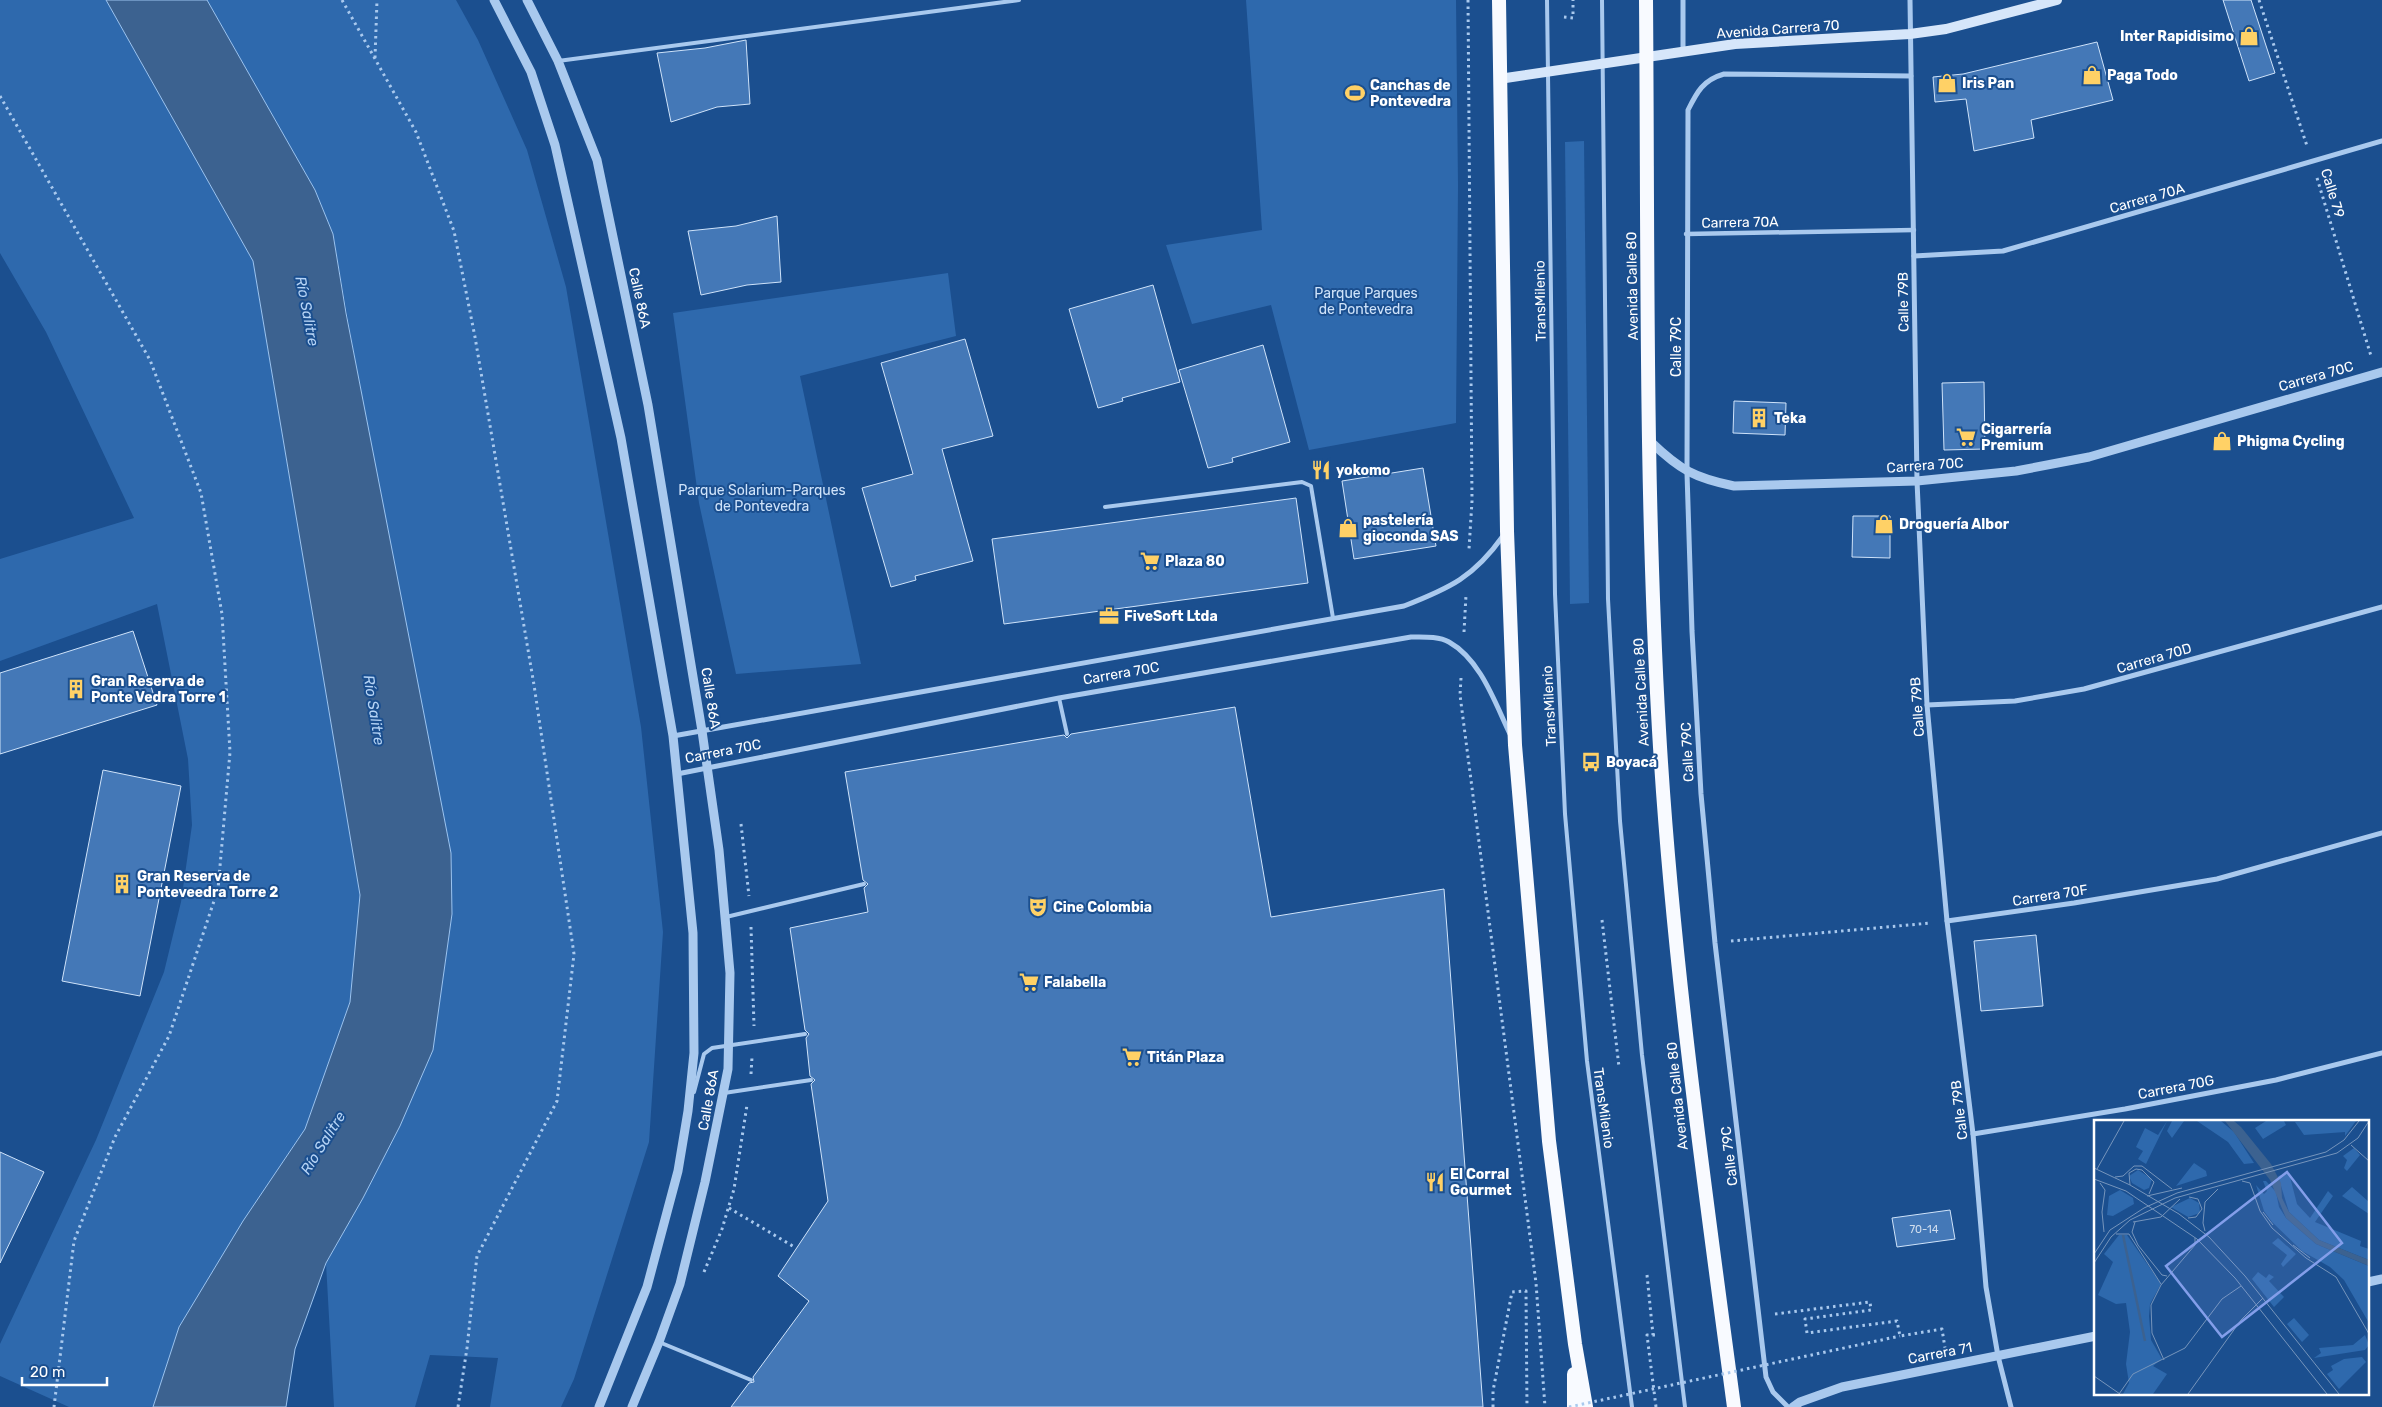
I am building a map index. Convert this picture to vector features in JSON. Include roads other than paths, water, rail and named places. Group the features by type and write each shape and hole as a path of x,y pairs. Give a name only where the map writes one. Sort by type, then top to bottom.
{"highway":[{"path":"1499,0 1507,532 1515,745 1549,1141 1575,1344 1586,1407"},
{"name":"Avenida Calle 80","path":"1646,0 1652,601 1666,842 1699,1146 1734,1407"},
{"path":"1574,1407 1575,1344"}],"main road":[{"name":"Avenida Carrera 70","path":"1499,79 1735,44 1910,34 1946,29 2057,0"}],"street":[{"name":"Calle 86A","path":"494,0 531,72 555,145 621,438 673,736 694,952 694,1053 688,1111 678,1171 647,1288 599,1407"},
{"name":"Calle 86A","path":"527,0 558,61 597,160 648,405 708,768 726,917 730,973 730,1045 724,1094 706,1182 680,1284 660,1342 632,1407"},
{"path":"1683,0 1683,52"},
{"name":"Calle 79B","path":"1910,0 1917,481 1928,705 1947,921 1973,1134 1986,1287 1998,1356 2011,1407"},
{"name":"Calle 79C","path":"1788,1407 1769,1385 1759,1316 1715,943 1701,794 1692,631 1687,473 1686,234 1688,110 1699,88 1712,77 1724,74 1911,76"},
{"name":"Carrera 70A","path":"1914,256 2003,251 2312,163 2382,141"},
{"name":"Carrera 70A","path":"1686,234 1914,230"},
{"name":"Carrera 70C","path":"1650,442 1687,473 1709,481 1734,486 1917,481 2016,471 2089,456 2379,373"},
{"name":"Carrera 70C","path":"673,736 1404,606 1443,591 1467,576 1489,557 1507,532"},
{"name":"Carrera 70D","path":"1928,705 2015,701 2084,690 2382,606"},
{"name":"Carrera 70C","path":"677,774 1059,698 1411,636 1448,641 1463,653 1484,680 1515,745"},
{"name":"Carrera 70F","path":"1947,921 2074,903 2217,879 2382,833"},
{"name":"Carrera 70G","path":"1973,1134 2125,1109 2276,1080 2382,1053"},
{"name":"Carrera 71","path":"1793,1407 1800,1402 1842,1387 2094,1336"}],"lane":[{"path":"558,61 1020,0"},
{"name":"TransMilenio","path":"1547,0 1555,594 1565,814 1587,1061 1632,1407"},
{"path":"1602,0 1608,599 1620,821 1642,1055 1686,1407"},
{"path":"1105,507 1302,482 1307,483 1311,486 1313,496 1333,618"},
{"path":"1059,698 1067,734"},
{"path":"726,917 864,884"},
{"path":"688,1111 704,1054 712,1048 805,1034"},
{"path":"724,1094 811,1080"},
{"path":"660,1342 751,1380"}],"water":[{"name":"Río Salitre","path":"106,0 207,0 315,190 333,234 346,313 451,853 452,914 433,1050 400,1126 363,1198 326,1263 295,1349 286,1407 153,1407 179,1327 243,1221 305,1129 350,1002 360,895 253,261"}],"place":[{"name":"Inter Rapidisimo","path":"2249,36"},
{"name":"Paga Todo","path":"2092,75"},
{"name":"Iris Pan","path":"1947,83"},
{"name":"Canchas de Pontevedra","path":"1355,93"},
{"name":"Teka","path":"1759,418"},
{"name":"Cigarrería Premium","path":"1966,437"},
{"name":"Phigma Cycling","path":"2222,441"},
{"name":"yokomo","path":"1321,470"},
{"name":"Droguería Albor","path":"1884,524"},
{"name":"pastelería gioconda SAS","path":"1348,528"},
{"name":"Plaza 80","path":"1150,561"},
{"name":"FiveSoft Ltda","path":"1109,616"},
{"name":"Gran Reserva de Ponte Vedra Torre 1","path":"76,689"},
{"name":"Boyacá","path":"1591,762"},
{"name":"Gran Reserva de Ponteveedra Torre 2","path":"122,884"},
{"name":"Cine Colombia","path":"1038,907"},
{"name":"Falabella","path":"1029,982"},
{"name":"Titán Plaza","path":"1132,1057"},
{"name":"El Corral Gourmet","path":"1435,1182"}],"park label":[{"name":"Parque Parques de Pontevedra","path":"1366,302"},
{"name":"Parque Solarium-Parques de Pontevedra","path":"762,498"}]}
